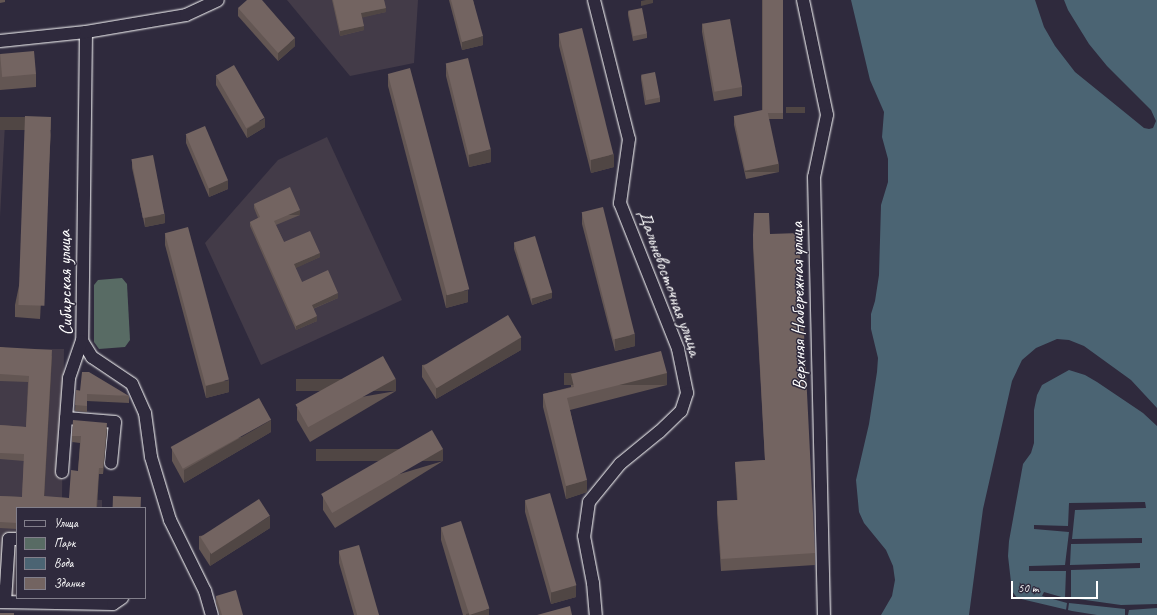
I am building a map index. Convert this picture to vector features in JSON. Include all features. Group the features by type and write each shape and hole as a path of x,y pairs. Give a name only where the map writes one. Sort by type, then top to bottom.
{"street":[{"path":"0,41 86,32 186,15 218,0"},
{"name":"Дальневосточная улица","path":"594,0 629,140 620,203 678,350 687,393 681,410 659,432 620,464 589,502 584,536 596,615"},
{"name":"Верхняя Набережная улица","path":"803,0 827,115 814,177 824,615"},
{"name":"Сибирская улица","path":"86,32 82,341 92,357 132,384 145,413 150,457 170,520 205,591 212,615"},
{"path":"62,472 69,378 82,341"},
{"path":"66,418 115,422 111,463"},
{"path":"16,539 9,539 2,602 113,604 120,599"}],"shaded area":[{"path":"287,0 418,0 414,63 350,76"},
{"path":"0,124 5,124 0,217"},
{"path":"327,137 402,300 261,365 205,243 278,160"},
{"path":"0,349 64,349 62,498 102,500 102,507 16,507 16,597 0,596"}],"green space":[{"path":"122,278 127,284 130,340 125,347 99,349 94,342 94,285 98,280"}],"water":[{"path":"851,0 1035,0 1044,27 1055,46 1075,72 1144,128 1149,129 1153,128 1156,121 1151,110 1107,66 1089,44 1068,10 1064,0 1157,0 1157,408 1131,380 1084,346 1069,340 1057,339 1036,348 1022,360 1012,381 983,509 969,615 881,615 892,596 895,580 893,566 886,550 864,523 859,512 856,480 869,424 877,372 878,358 871,329 871,314 875,301 879,275 881,205 888,182 888,159 882,137 884,112 870,80"},
{"path":"1069,370 1085,375 1097,382 1143,413 1157,426 1157,615 1097,615 1072,611 1017,598 1012,591 1008,556 1009,541 1023,464 1031,453 1034,443 1034,410 1037,395 1042,385"}],"pier":[{"path":"1145,502 1146,508 1075,510 1072,539 1142,538 1142,543 1071,544 1070,565 1140,563 1140,568 1071,570 1071,598 1121,605 1157,604 1157,608 1129,610 1128,615 1125,615 1125,609 1069,603 1068,610 1066,610 1067,603 1042,596 1044,592 1065,598 1066,571 1029,571 1029,566 1065,565 1069,532 1034,529 1034,525 1068,526 1069,503"}],"building":[{"path":"247,0 262,0 295,38 278,53 238,8"},
{"path":"333,0 384,0 386,8 361,13 364,26 340,31"},
{"path":"451,0 473,0 483,36 462,42"},
{"path":"763,0 783,0 783,113 763,113"},
{"path":"642,8 647,34 633,36 628,11"},
{"path":"730,19 742,87 714,92 702,24"},
{"path":"582,28 613,154 590,160 559,34"},
{"path":"34,51 36,74 2,77 0,54"},
{"path":"468,58 491,149 468,155 446,64"},
{"path":"234,65 264,118 246,128 216,76"},
{"path":"410,68 469,289 447,295 388,74"},
{"path":"655,72 660,98 646,100 641,75"},
{"path":"767,109 779,164 745,171 734,116"},
{"path":"25,116 51,117 44,306 18,305"},
{"path":"205,126 228,180 209,189 186,134"},
{"path":"153,155 164,214 143,218 131,159"},
{"path":"290,187 300,210 274,221 284,242 310,231 320,253 294,264 302,282 328,270 338,293 312,305 317,316 296,326 250,222 260,217 254,204"},
{"path":"603,207 635,334 613,339 582,212"},
{"path":"754,213 769,213 770,234 799,233 815,553 721,559 717,501 738,500 735,462 765,460 753,235"},
{"path":"188,227 229,380 206,386 165,233"},
{"path":"535,236 552,292 531,299 514,242"},
{"path":"508,315 521,337 437,388 423,366"},
{"path":"0,347 52,350 44,496 69,498 71,470 78,471 81,436 72,436 73,420 107,423 103,468 99,468 96,507 16,507 16,523 0,522 0,496 22,497 24,454 0,453 0,425 26,427 29,376 0,374"},
{"path":"661,351 667,373 567,398 587,480 566,486 543,394 574,387 571,374"},
{"path":"383,356 396,379 308,427 296,404"},
{"path":"82,372 89,372 129,396 87,394 87,406 75,405 76,390 80,391"},
{"path":"259,398 271,420 183,469 171,447"},
{"path":"432,430 443,449 332,513 321,494"},
{"path":"550,493 576,585 551,592 525,500"},
{"path":"113,496 141,497 141,507 113,507"},
{"path":"259,499 270,516 211,554 200,537"},
{"path":"461,521 489,608 469,615 441,527"},
{"path":"359,545 379,615 357,615 339,551"},
{"path":"236,590 243,615 222,615 216,596"},
{"path":"570,606 572,615 537,615"},
{"path":"0,613 14,613 14,615 0,615"}]}
